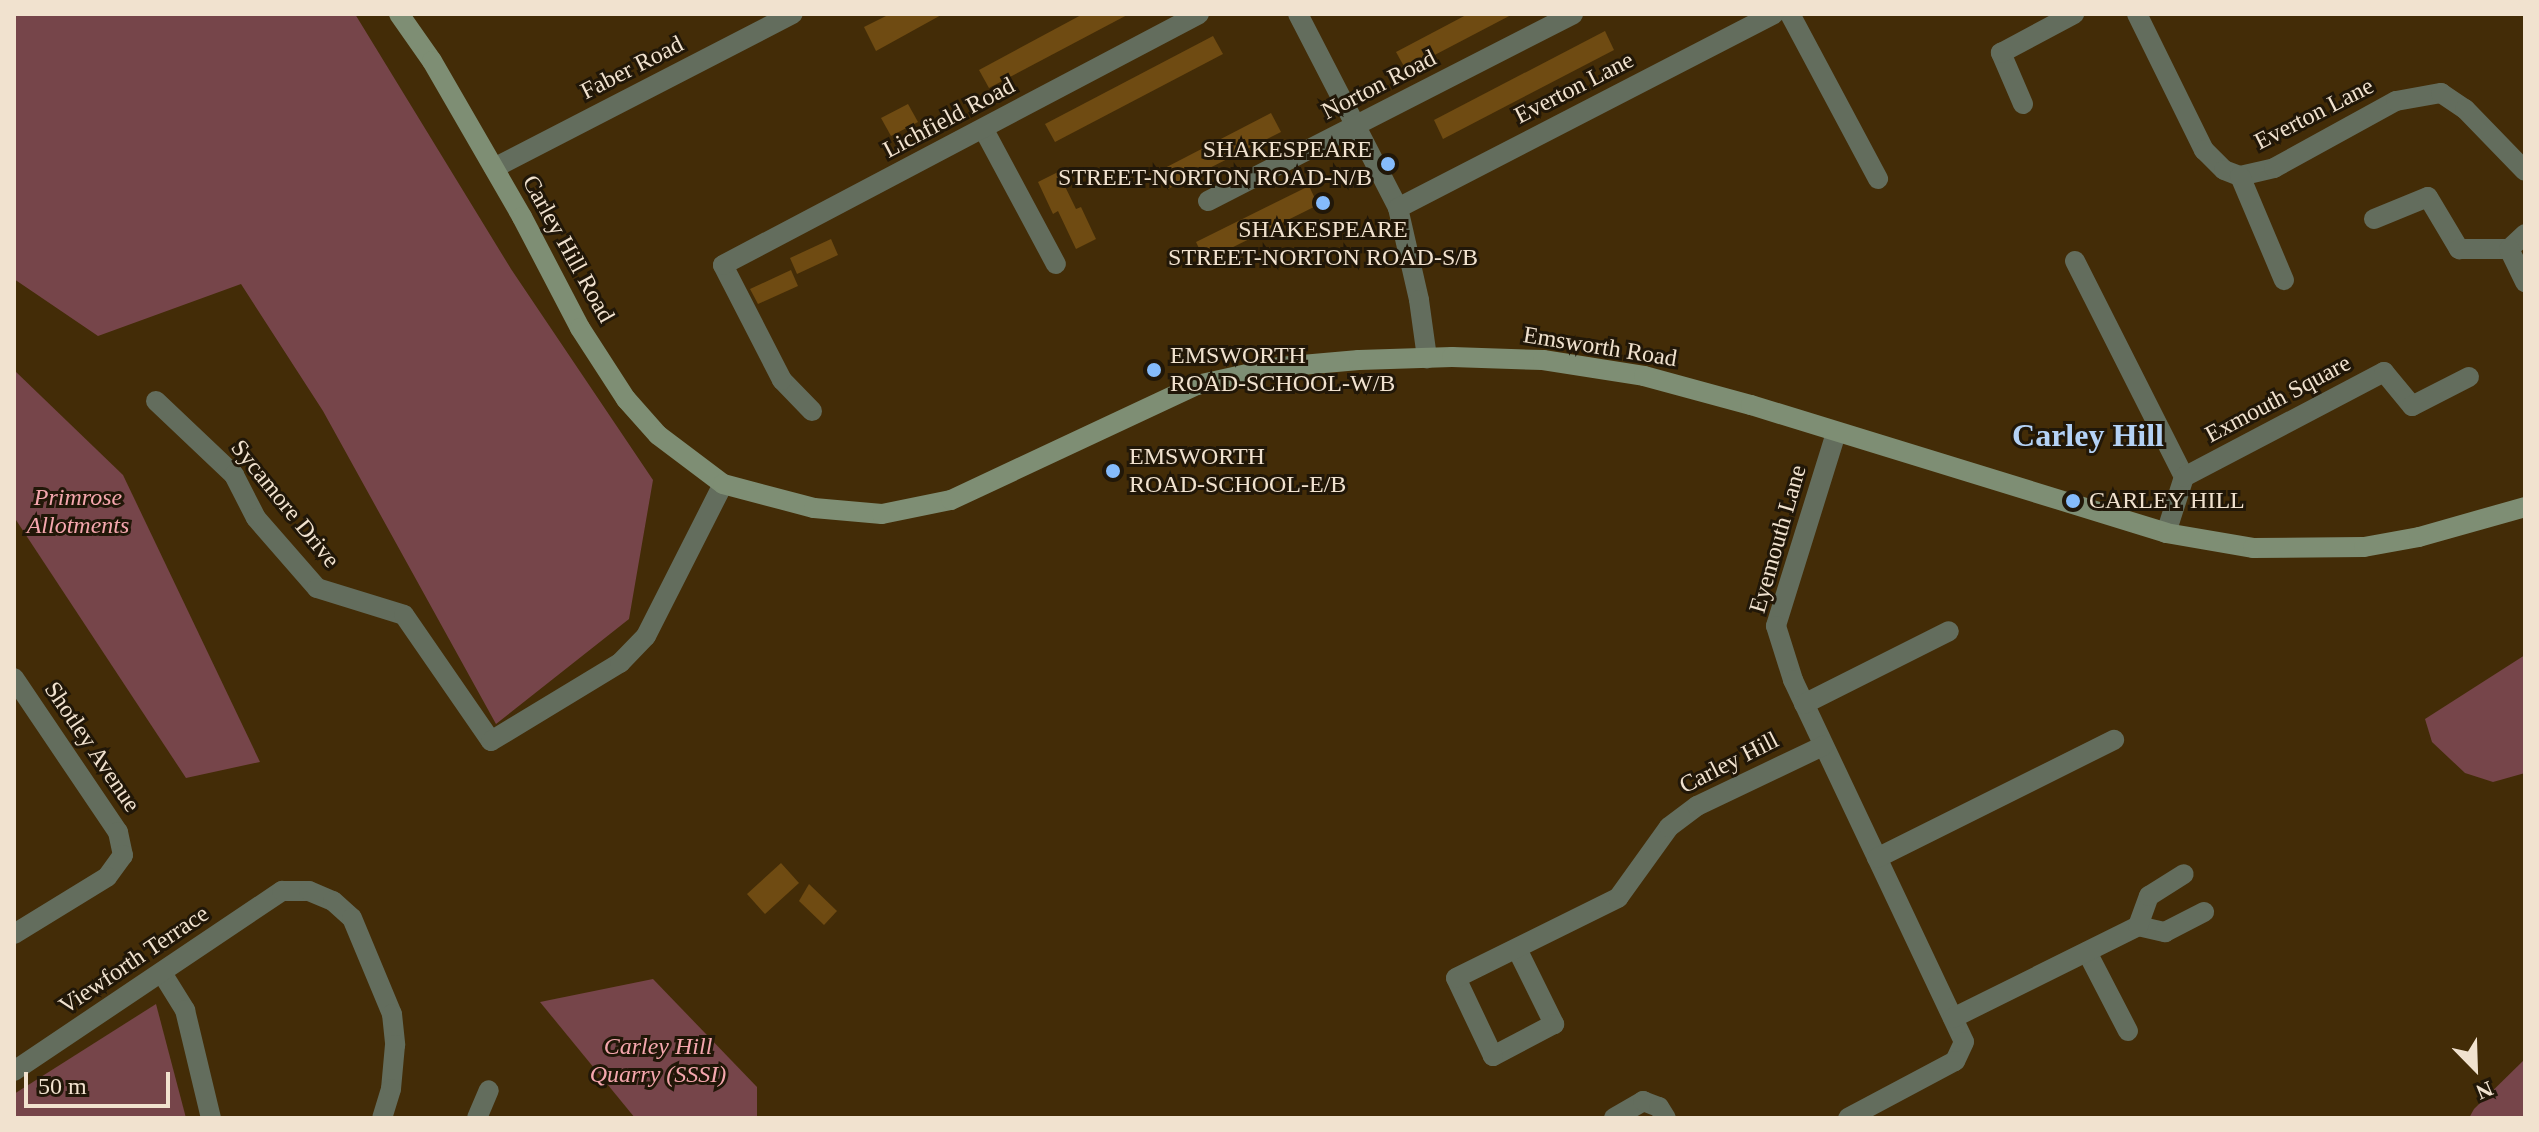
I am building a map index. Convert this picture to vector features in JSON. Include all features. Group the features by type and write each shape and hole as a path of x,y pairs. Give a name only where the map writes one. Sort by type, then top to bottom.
{"street":[{"name":"Carley Hill Road","path":"399,14 432,61 580,328 626,399 658,435 723,484"},
{"name":"Faber Road","path":"494,168 793,14"},
{"name":"Lichfield Road","path":"812,411 782,380 723,265 1199,14"},
{"path":"1298,14 1398,208 1419,300 1427,358"},
{"name":"Norton Road","path":"1208,201 1573,14"},
{"name":"Everton Lane","path":"1398,208 1774,14"},
{"path":"1790,14 1878,179"},
{"path":"2023,104 2001,53 2074,14"},
{"name":"Everton Lane","path":"2137,14 2204,150 2224,170 2240,176 2274,168 2396,101 2441,93 2465,109 2525,171"},
{"path":"984,130 1056,264"},
{"name":"Everton Lane","path":"2240,176 2284,280"},
{"path":"2374,219 2428,197 2459,249 2509,249 2525,234"},
{"path":"2509,249 2525,282"},
{"path":"2075,261 2184,477 2166,533"},
{"name":"Emsworth Road","path":"723,484 814,508 882,514 960,497 1197,385 1279,367 1427,358 1543,360 1644,376 2166,533 2253,548 2364,547 2525,507"},
{"name":"Exmouth Square","path":"2184,477 2384,372 2412,406 2469,377"},
{"name":"Sycamore Drive","path":"156,401 234,475 256,518 317,588 404,615 491,741 620,663 646,636 723,484"},
{"name":"Eyemouth Lane","path":"1836,433 1776,626 1804,704 1964,1042 1955,1061 1848,1118"},
{"path":"1804,704 1949,631"},
{"name":"Shotley Avenue","path":"14,678 118,832 123,855 107,877 14,934"},
{"path":"1877,858 2114,740"},
{"name":"Carley Hill","path":"1517,949 1554,1024 1493,1056 1456,978 1618,898 1669,827 1697,806 1823,746"},
{"path":"2138,926 2149,896 2184,874"},
{"name":"Viewforth Terrace","path":"14,1071 282,891 309,891 333,901 352,918 381,981 392,1014 395,1045 391,1089 382,1118"},
{"path":"1953,1018 2138,926 2165,932 2204,912"},
{"path":"2087,952 2128,1031"},
{"path":"162,973 185,1010 211,1118"},
{"path":"477,1118 489,1090"},
{"path":"1614,1118 1649,1101 1659,1107 1666,1118"}],"green space":[{"path":"14,14 355,14 511,269 653,480 629,619 496,724 323,411 241,284 98,336 14,279"},
{"name":"Primrose Allotments","path":"14,370 123,475 260,762 186,778 14,517"},
{"path":"2525,655 2525,773 2493,782 2465,773 2432,742 2425,719"},
{"name":"Carley Hill Quarry (SSSI)","path":"653,979 757,1087 757,1118 635,1118 540,1002"},
{"path":"156,1004 186,1118 14,1118 14,1094"},
{"path":"2525,1059 2525,1118 2469,1118 2474,1109"}],"building":[{"path":"890,14 943,14 876,51 864,27"},
{"path":"1083,14 1129,14 989,88 979,70"},
{"path":"1468,14 1513,14 1406,70 1396,52"},
{"path":"1605,31 1614,50 1443,139 1434,120"},
{"path":"1213,36 1223,54 1055,142 1045,124"},
{"path":"908,104 918,122 891,136 881,118"},
{"path":"1271,113 1281,132 1168,189 1159,171"},
{"path":"1058,172 1076,209 1081,207 1096,239 1076,249 1058,211 1053,214 1038,182"},
{"path":"1309,186 1318,205 1205,261 1196,242"},
{"path":"831,239 838,255 797,274 790,258"},
{"path":"791,270 798,286 758,304 750,289"},
{"path":"781,863 799,883 765,914 747,894"},
{"path":"809,884 837,911 824,925 799,901"}],"place":[{"name":"SHAKESPEARE STREET-NORTON ROAD-N/B","path":"1388,164"},
{"name":"SHAKESPEARE STREET-NORTON ROAD-S/B","path":"1323,203"},
{"name":"EMSWORTH ROAD-SCHOOL-W/B","path":"1154,370"},
{"name":"EMSWORTH ROAD-SCHOOL-E/B","path":"1113,471"},
{"name":"CARLEY HILL","path":"2073,501"}],"district":[{"name":"Carley Hill","path":"2088,435"}]}
